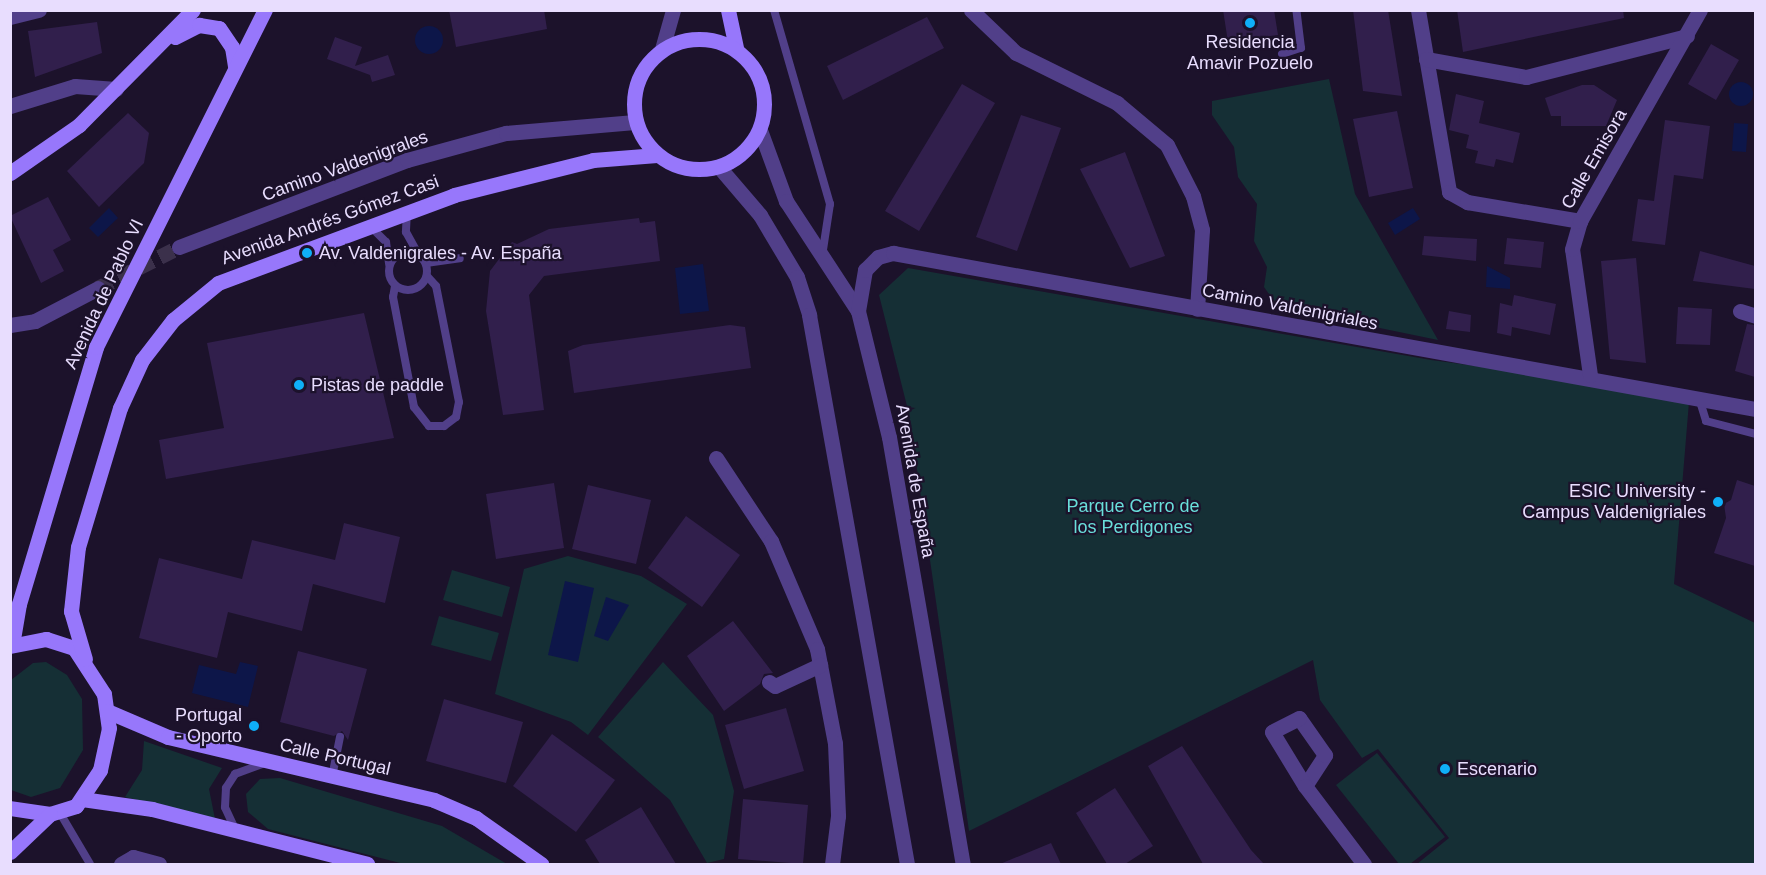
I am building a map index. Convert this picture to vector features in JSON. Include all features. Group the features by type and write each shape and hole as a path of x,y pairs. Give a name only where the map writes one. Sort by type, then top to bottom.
{"main road":[{"path":"10,173 78,125 164,43 192,10"},
{"name":"Avenida de Pablo VI","path":"11,645 22,592 96,347 265,10"},
{"path":"728,10 736,49 762,85 760,130 744,153 719,168 686,169 657,155 635,122 634,94 643,69 662,50 686,40 712,40 736,49"},
{"path":"164,43 199,25 219,28 232,46 235,67"},
{"name":"Avenida Andrés Gómez Casi","path":"108,711 85,659 70,611 78,547 120,408 142,360 173,320 218,283 368,224 563,166 657,155"},
{"path":"11,645 46,639 85,659"},
{"path":"10,852 55,814 82,799 105,756 108,711"},
{"name":"Calle Portugal","path":"108,711 168,737 434,800 466,813 541,864"},
{"path":"82,799 152,809 366,864"},
{"path":"10,808 55,814"}],"street":[{"path":"10,17 39,10"},
{"path":"662,50 674,10"},
{"path":"971,10 1016,53 1117,103 1167,145 1193,195 1202,230 1197,309"},
{"path":"1418,10 1449,192 1467,202 1580,221"},
{"name":"Calle Emisora","path":"1590,375 1572,249 1580,221 1700,10"},
{"path":"1426,59 1526,77 1687,36"},
{"path":"10,106 75,86 116,89"},
{"name":"Camino Valdenigrales","path":"179,247 407,160 506,132 635,122"},
{"name":"Avenida de España","path":"760,130 786,201 823,250 858,311 889,437 963,864"},
{"path":"719,168 760,215 796,277 809,315 907,864"},
{"name":"Camino Valdenigriales","path":"858,311 865,270 878,257 893,253 1447,357 1590,375 1755,409"},
{"path":"10,325 35,321 98,288"},
{"path":"1740,311 1755,316"},
{"path":"716,458 771,541 820,665 835,743 838,816 832,864"},
{"path":"769,682 775,686 820,665"},
{"path":"1305,786 1364,864"},
{"path":"121,864 133,857 159,864"}],"lane":[{"path":"774,10 830,204 823,250"},
{"path":"1282,54 1301,48 1296,10"},
{"path":"368,224 386,242 395,286 393,297 416,413 429,426 444,426 456,417 459,402 436,286 427,276 426,263 409,243 407,211"},
{"path":"389,264 401,252 418,254"},
{"path":"426,263 460,258"},
{"path":"395,286 414,290 427,276"},
{"path":"1698,396 1707,421 1755,434"},
{"path":"332,777 340,737"},
{"path":"236,831 225,807 226,788 235,774 268,761"},
{"path":"55,814 90,864"}],"green space":[{"path":"1329,79 1355,194 1438,340 1278,307 1264,287 1267,267 1254,241 1257,204 1238,177 1234,147 1212,115 1212,101"},
{"name":"Parque Cerro de los Perdigones","path":"908,268 1431,360 1604,383 1689,402 1674,584 1755,623 1755,864 1417,864 1449,838 1378,749 1362,758 1320,700 1313,660 969,831 909,414 879,295"},
{"path":"568,556 641,576 687,604 588,735 571,722 495,694 524,569"},
{"path":"452,570 510,587 502,617 443,600"},
{"path":"439,616 499,633 491,661 431,645"},
{"path":"46,662 67,675 82,699 83,750 60,788 31,797 11,790 11,680 33,663"},
{"path":"663,662 713,715 734,791 724,859 707,863 670,800 598,737"},
{"path":"144,741 222,768 209,789 215,819 125,797 142,770"},
{"path":"1377,753 1445,837 1410,864 1399,864 1336,785"},
{"path":"280,778 442,826 507,864 404,864 268,829 248,812 246,794 260,779"}],"shaded area":[{"path":"429,26 439,30 443,40 439,50 429,54 419,50 415,40 419,30"},
{"path":"1741,82 1749,86 1753,94 1749,102 1741,106 1733,102 1729,94 1733,86"},
{"path":"1734,123 1748,124 1746,152 1732,151"},
{"path":"109,208 118,218 98,237 89,228"},
{"path":"1413,208 1420,219 1395,235 1388,223"},
{"path":"703,264 709,311 680,314 675,268"},
{"path":"1487,266 1510,278 1510,289 1486,287"},
{"path":"565,581 594,588 578,662 548,655"},
{"path":"606,597 629,605 608,641 594,636"},
{"path":"240,662 258,666 248,707 192,693 199,665 236,674"}],"building":[{"path":"449,10 544,10 547,29 456,47"},
{"name":"Residencia Amavir Pozuelo","path":"1223,10 1274,10 1278,35 1228,42"},
{"path":"1353,10 1388,10 1402,96 1363,91"},
{"path":"1457,10 1623,10 1624,18 1463,52"},
{"path":"927,17 944,48 843,100 827,66"},
{"path":"97,22 102,53 35,77 28,31"},
{"path":"335,37 362,47 355,66 388,55 395,75 372,82 370,75 327,59"},
{"path":"1711,44 1739,60 1716,100 1688,84"},
{"path":"962,84 995,103 919,231 885,211"},
{"path":"1582,85 1594,85 1617,100 1606,126 1561,126 1561,116 1551,116 1545,98"},
{"path":"1456,94 1484,101 1479,123 1520,133 1513,163 1496,159 1494,167 1475,163 1478,151 1466,148 1469,135 1449,130"},
{"path":"1397,111 1413,188 1369,197 1353,119"},
{"path":"128,113 149,133 144,163 99,207 67,171"},
{"path":"1021,115 1061,128 1017,251 976,237"},
{"path":"1665,120 1710,126 1703,179 1674,175 1665,245 1632,241 1638,199 1654,201"},
{"path":"1125,152 1165,256 1130,268 1080,169"},
{"path":"48,197 71,240 53,250 64,271 41,283 10,216"},
{"path":"639,218 640,223 655,221 660,261 544,276 529,295 544,410 503,415 486,311 490,271 512,242 517,244 549,229"},
{"path":"1424,236 1477,239 1476,261 1422,255"},
{"path":"1507,238 1544,242 1541,268 1504,264"},
{"path":"1700,251 1755,266 1755,289 1693,281"},
{"path":"1636,258 1646,363 1610,359 1601,261"},
{"path":"1514,295 1556,304 1550,335 1512,327 1511,336 1497,333 1500,303 1512,306"},
{"path":"1678,307 1712,309 1710,345 1676,344"},
{"path":"1449,311 1471,315 1470,332 1446,329"},
{"name":"Pistas de paddle","path":"364,313 394,438 166,479 159,440 224,428 207,343"},
{"path":"1747,324 1755,325 1755,377 1735,371"},
{"path":"730,325 745,327 751,368 574,393 568,351 583,345"},
{"path":"1737,480 1755,486 1755,566 1714,553 1726,518 1724,504 1731,500"},
{"path":"554,483 564,548 496,559 486,494"},
{"path":"588,485 651,500 636,564 572,549"},
{"path":"686,516 740,555 702,607 648,568"},
{"path":"344,523 400,537 385,603 313,584 302,631 228,612 217,658 139,638 159,558 242,579 252,540 335,560"},
{"path":"733,621 773,673 764,674 760,684 724,711 687,656"},
{"path":"298,651 367,669 348,740 342,731 334,736 280,722"},
{"path":"444,699 523,722 506,783 426,761"},
{"path":"786,708 804,771 744,789 725,725"},
{"path":"552,734 615,780 576,832 513,786"},
{"path":"1182,746 1251,850 1264,864 1203,864 1148,766"},
{"path":"1115,788 1153,846 1125,864 1107,864 1076,813"},
{"path":"743,799 808,805 803,864 738,859"},
{"path":"641,807 676,864 600,864 585,840"},
{"path":"1051,843 1061,864 1000,864"}],"tunnel":[{"path":"98,288 179,247"}],"place":[{"name":"Residencia Amavir Pozuelo","path":"1250,23"},
{"name":"Av. Valdenigrales - Av. España","path":"307,253"},
{"name":"Pistas de paddle","path":"299,385"},
{"name":"ESIC University - Campus Valdenigriales","path":"1718,502"},
{"name":"Portugal - Oporto","path":"254,726"},
{"name":"Escenario","path":"1445,769"}]}
